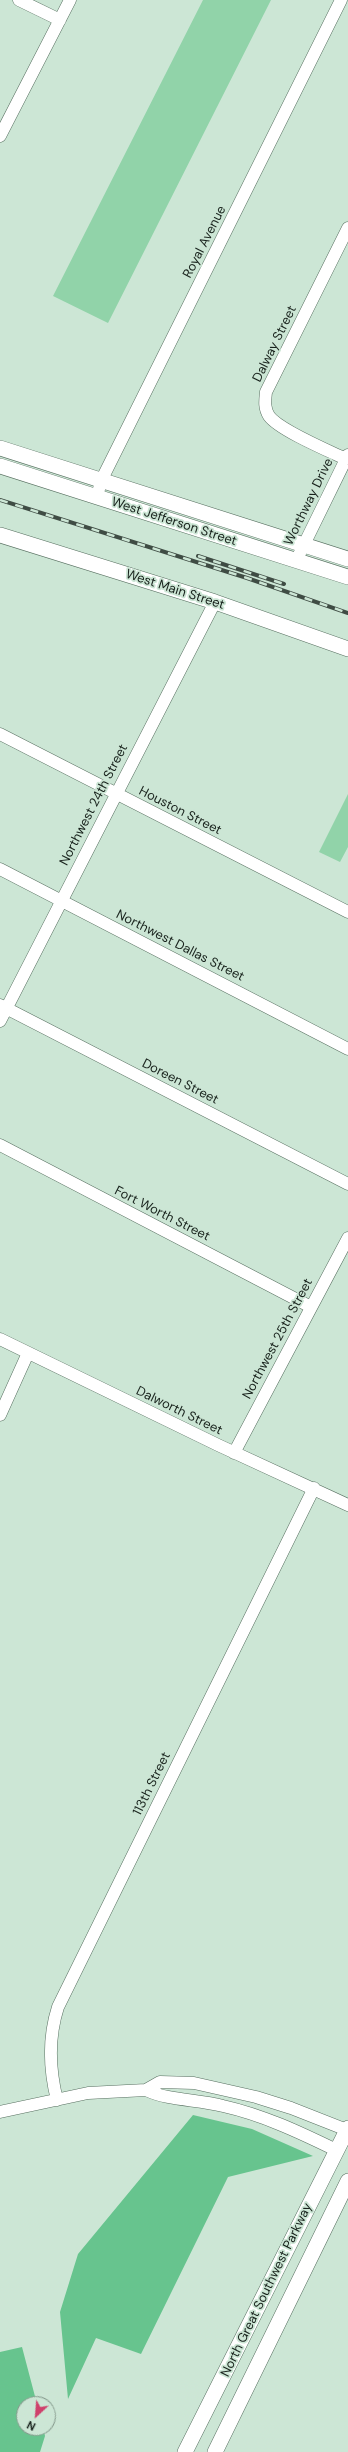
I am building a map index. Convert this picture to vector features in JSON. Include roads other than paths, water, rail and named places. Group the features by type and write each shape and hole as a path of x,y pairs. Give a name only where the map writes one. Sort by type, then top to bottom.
{"main road":[{"name":"West Jefferson Street","path":"0,448 348,559"},
{"name":"West Jefferson Street","path":"0,466 348,577"},
{"name":"West Main Street","path":"0,535 215,602 348,649"},
{"name":"North Great Southwest Parkway","path":"185,2452 342,2153 348,2130"},
{"name":"North Great Southwest Parkway","path":"215,2452 348,2181"},
{"path":"212,2400 236,2410"}],"street":[{"path":"19,0 60,20"},
{"path":"0,136 70,0"},
{"path":"343,0 348,2"},
{"name":"Royal Avenue","path":"97,497 101,481 343,0"},
{"name":"Dalway Street","path":"347,457 277,424 265,409 264,402 266,392 348,228"},
{"name":"Worthway Drive","path":"296,561 347,457"},
{"name":"Northwest 24th Street","path":"0,1021 3,1007 62,901 215,602"},
{"name":"Houston Street","path":"0,734 348,912"},
{"name":"Northwest Dallas Street","path":"0,869 348,1049"},
{"name":"Doreen Street","path":"3,1007 348,1184"},
{"name":"Fort Worth Street","path":"0,1146 311,1307"},
{"name":"Northwest 25th Street","path":"234,1453 348,1238"},
{"name":"Dalworth Street","path":"0,1339 234,1453 314,1488 348,1505"},
{"path":"0,1415 28,1353"},
{"name":"113th Street","path":"57,2100 52,2082 49,2046 52,2026 58,2007 314,1488"},
{"path":"146,2090 160,2082 194,2083 224,2089 291,2108 348,2130"},
{"path":"0,2112 88,2093 146,2090 160,2096 210,2103 274,2121 342,2153"}],"railway":[{"path":"0,500 247,578 348,613"},
{"path":"198,556 284,584"}]}
